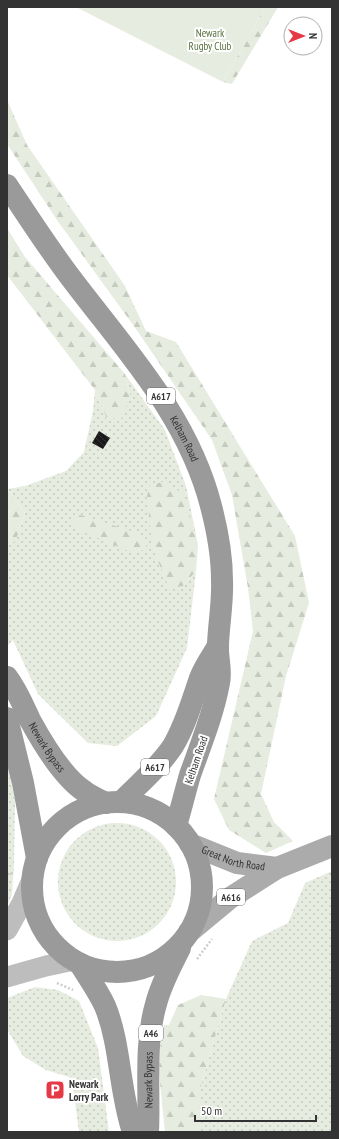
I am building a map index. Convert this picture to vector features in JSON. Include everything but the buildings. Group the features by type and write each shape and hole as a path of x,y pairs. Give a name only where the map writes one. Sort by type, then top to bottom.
{"highway":[{"name":"Kelham Road","path":"7,186 43,241 161,395 185,436 199,468 211,506 219,544 222,579 218,646 220,681 213,710 190,776 176,826"},
{"name":"Kelham Road","path":"113,802 163,759 173,745 191,709 201,677 218,646"},
{"name":"Newark Bypass","path":"7,677 14,686 30,720 45,745 70,778 84,791 113,802 136,804 151,809 164,817 176,826 190,844 198,861 202,888 199,907 166,977 153,1015 148,1056 148,1132"},
{"name":"Newark Bypass","path":"7,718 23,783 37,858"},
{"path":"113,802 83,809 63,821 48,837 37,858 32,880 33,898 40,923 55,945 77,962 95,969 113,972 140,969 152,964 164,958 186,936"},
{"name":"Newark Bypass","path":"77,962 100,997 108,1018 116,1048 125,1105 133,1132"}],"main road":[{"name":"Great North Road","path":"190,844 238,863 277,868"},
{"name":"Great North Road","path":"186,936 234,895 277,868 332,846"},
{"path":"7,930 22,903 32,880"},
{"path":"7,976 46,966 77,962"}],"path":[{"path":"196,961 214,936"},
{"path":"51,982 58,983 76,992"}],"green space":[{"name":"Newark Rugby Club","path":"76,7 265,7 223,82"},
{"path":"265,7 278,7 232,84 223,82"},
{"path":"7,100 27,145 125,286 146,331 176,342 295,536 309,603 286,676 261,794 274,822 293,841 266,853 229,830 214,799 253,631 248,588 232,495 212,440 136,329 57,220 7,144"},
{"path":"7,228 25,257 125,374 130,396 122,418 107,419 95,390 7,275"},
{"path":"125,374 165,430 186,486 198,545 183,494 183,586 196,571 187,648 156,716 117,746 88,743 38,694 13,640 7,646 7,546 16,540 25,513 8,489 25,486 66,471 84,452 93,411 95,390 107,419 130,396"},
{"path":"163,482 184,494 198,545 196,571 183,586 169,588 152,546 147,496 150,485"},
{"path":"7,488 25,513 16,540 7,546"},
{"path":"77,514 134,532 146,539 146,549 133,553 77,529 71,521"},
{"path":"7,761 15,801 12,894 7,906"},
{"path":"117,823 140,827 159,840 172,859 176,882 172,905 159,924 140,937 117,941 94,937 75,924 62,905 58,882 62,859 75,840 94,827"},
{"path":"332,871 332,1132 200,1132 200,1089 226,999 252,941 288,923 305,883"},
{"name":"Newark Lorry Park","path":"35,987 58,990 79,1001 98,1048 109,1132 79,1132 72,1078 46,1070 23,1056 7,1029 7,998"},
{"path":"201,995 226,999 200,1089 200,1132 165,1132 159,1073 160,1049 164,1025 169,1025 178,1005"}],"place":[{"name":"Newark Lorry Park","path":"55,1090"}]}
